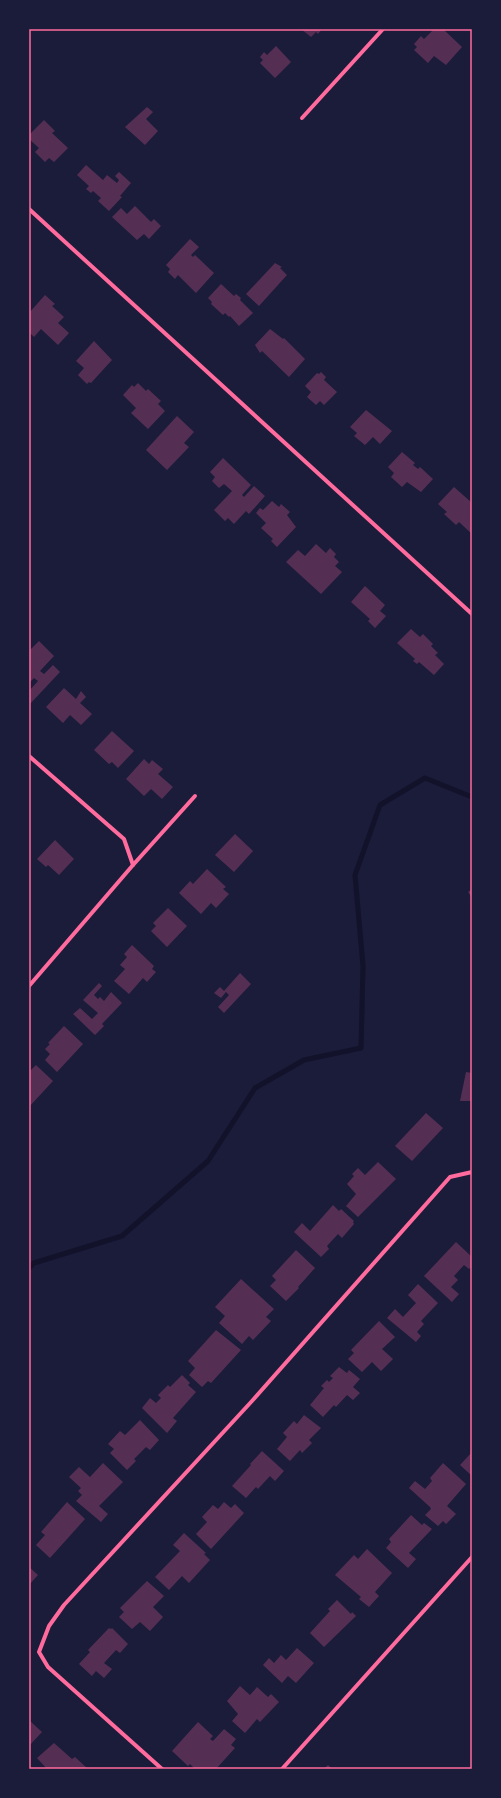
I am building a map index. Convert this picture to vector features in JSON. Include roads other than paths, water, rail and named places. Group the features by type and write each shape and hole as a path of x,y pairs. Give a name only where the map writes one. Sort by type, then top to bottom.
{"street":[{"path":"302,118 383,29"},
{"path":"29,209 472,614"},
{"path":"29,756 124,839 133,865"},
{"path":"29,986 133,865 195,796"},
{"path":"162,1769 48,1667 39,1652 49,1626 64,1606 252,1401 450,1177 472,1172"},
{"path":"282,1769 472,1557"}],"waterway":[{"path":"29,1268 34,1263 122,1236 208,1161 255,1088 304,1060 361,1048 363,966 355,875 380,805 425,778 472,797"}]}
